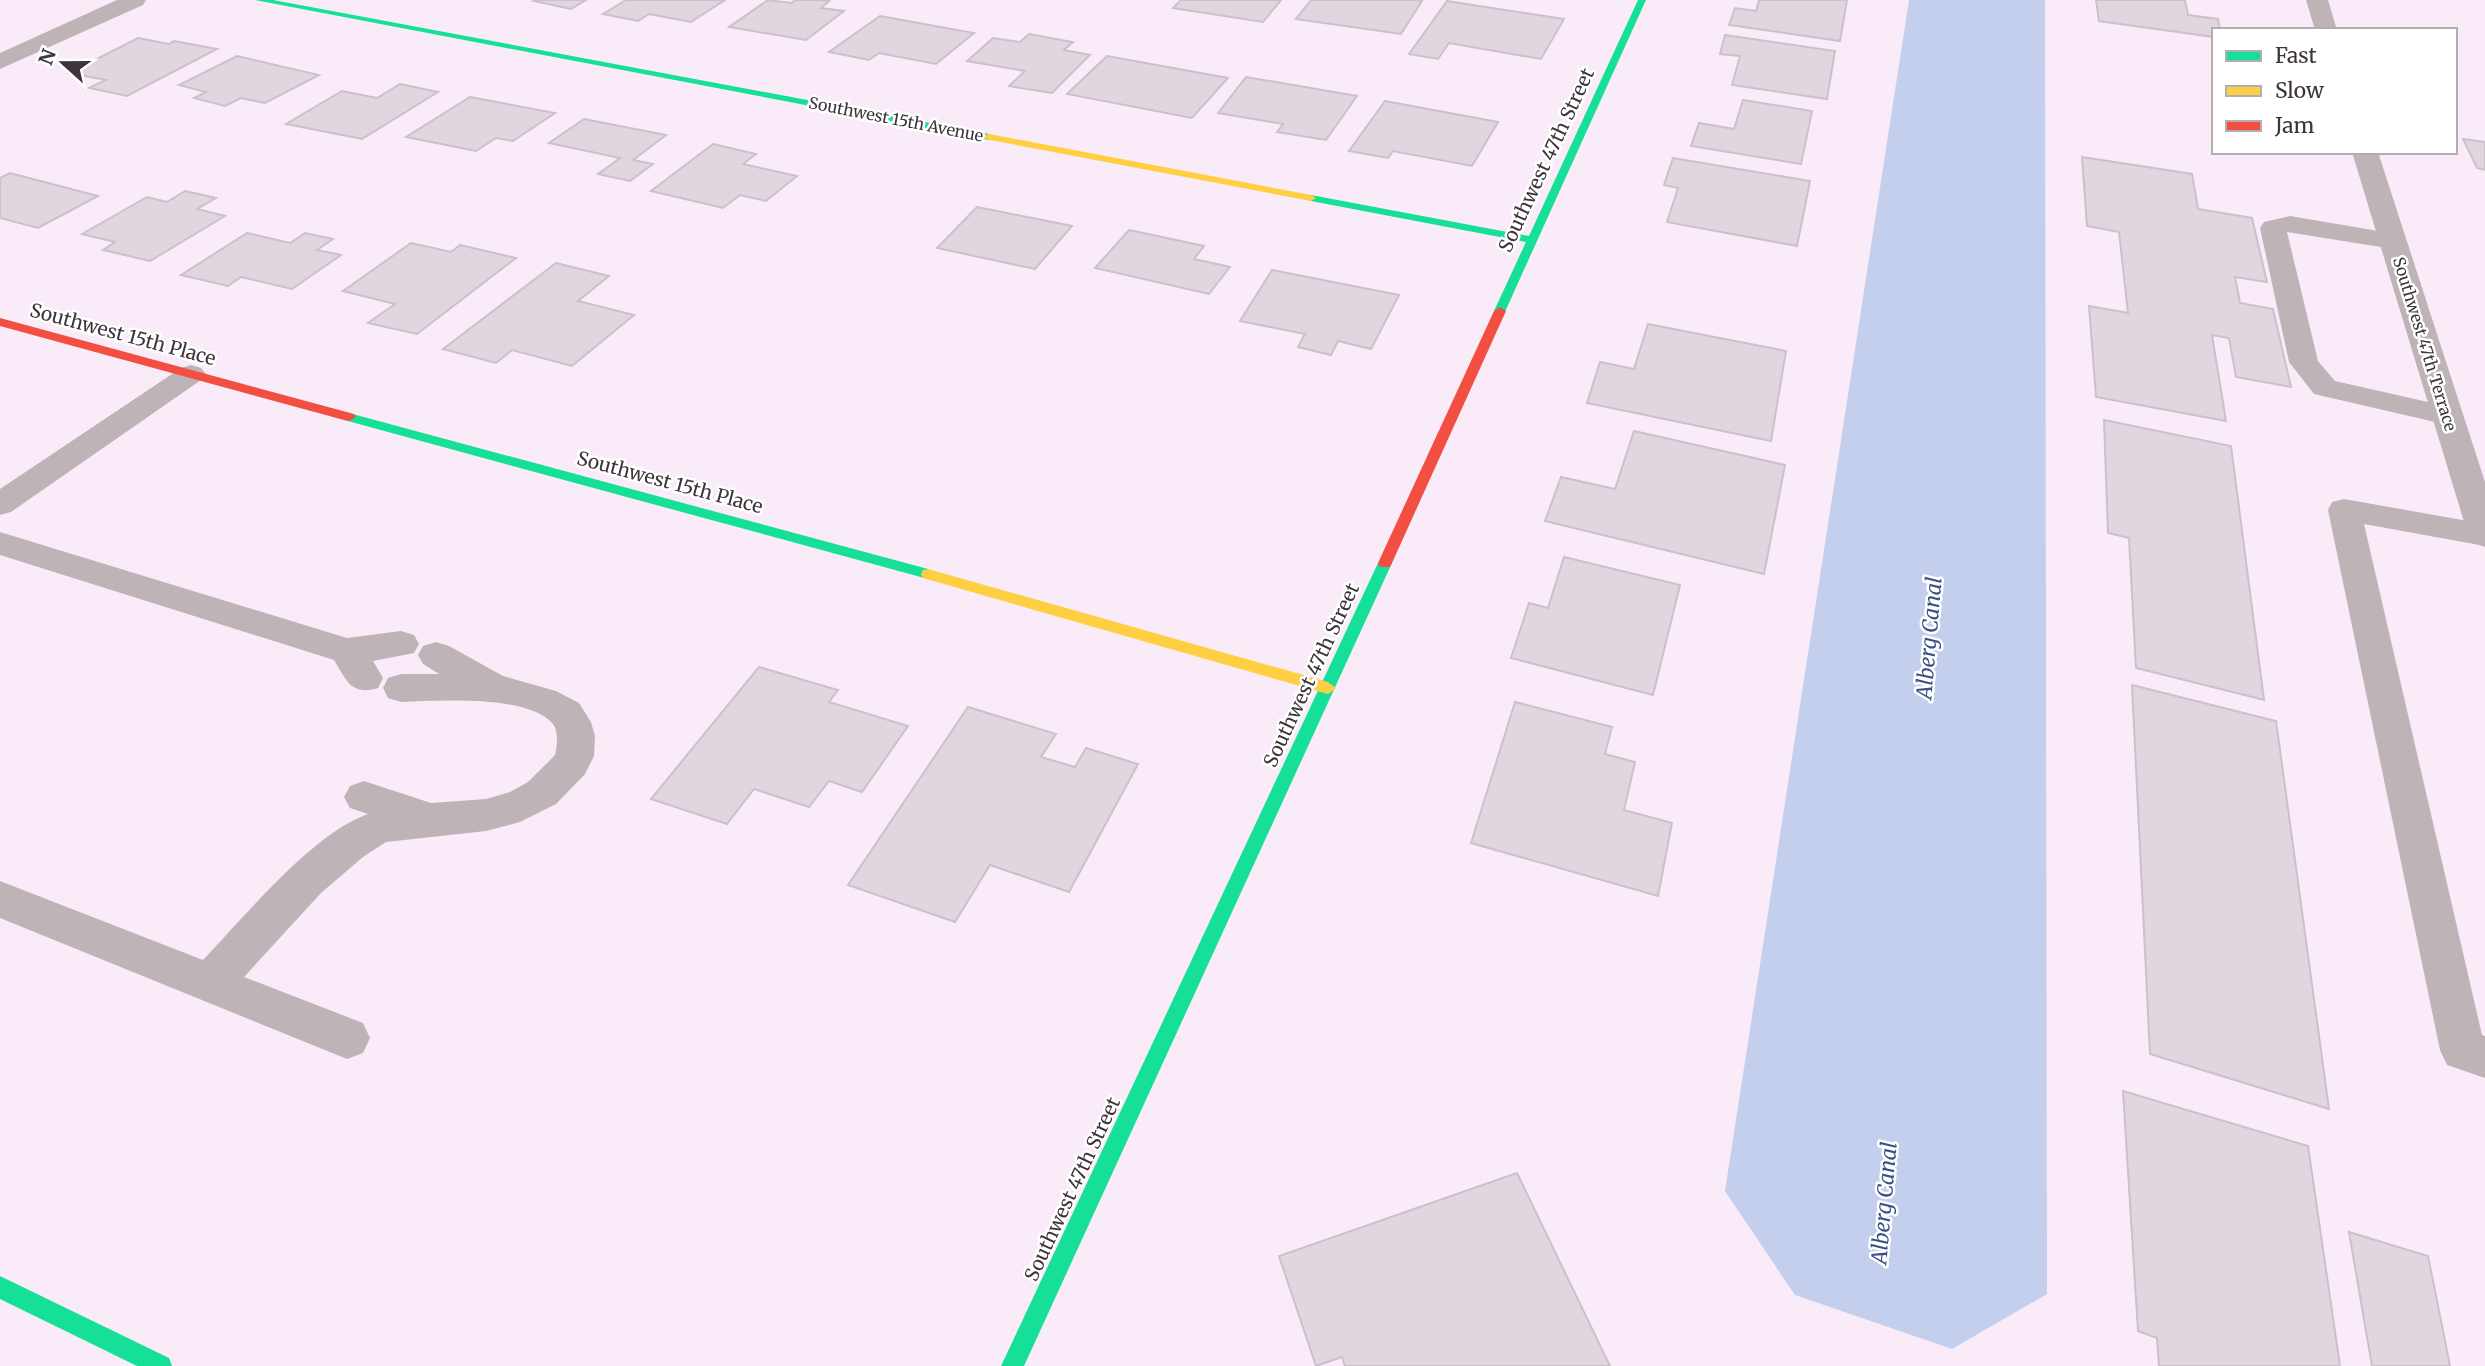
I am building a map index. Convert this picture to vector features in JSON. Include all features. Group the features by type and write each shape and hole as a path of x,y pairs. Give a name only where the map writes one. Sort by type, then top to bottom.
{"street":[{"path":"0,62 135,0"},
{"name":"Southwest 15th Avenue","path":"259,0 1533,240"},
{"name":"Southwest 47th Street","path":"1012,1366 1328,688 1642,0"},
{"path":"2317,0 2325,28"},
{"name":"Southwest 47th Terrace","path":"2366,154 2448,416 2477,485 2485,535"},
{"name":"Southwest 15th Place","path":"0,322 1024,600 1328,688"},
{"path":"0,1287 161,1366"}],"lane":[{"path":"2393,241 2290,224 2273,228 2304,362 2325,388 2448,416"},
{"path":"0,504 191,374"},
{"path":"2485,535 2344,510 2463,1050 2485,1057"},
{"path":"0,543 393,664 546,700 567,713 577,733 575,760 550,788 514,810 466,818 429,818 375,828 331,856 211,982"},
{"path":"364,797 429,818"},
{"path":"0,899 347,1038"}],"water":[{"name":"Alberg Canal","path":"1909,0 2045,0 2047,1294 1952,1349 1795,1295 1725,1191"}],"building":[{"path":"586,0 571,9 534,1"},
{"path":"626,0 725,0 691,22 649,14 638,21 603,14"},
{"path":"768,0 791,3 796,0 829,1 821,8 844,11 806,40 729,27"},
{"path":"1181,0 1281,0 1263,22 1173,8"},
{"path":"1311,0 1422,1 1401,34 1296,19"},
{"path":"1759,0 1847,0 1840,41 1729,25 1735,8 1756,11"},
{"path":"2096,0 2185,0 2188,15 2218,19 2220,28 2212,28 2212,37 2099,21"},
{"path":"1447,1 1564,19 1541,59 1449,43 1438,59 1409,54"},
{"path":"880,16 974,33 936,64 879,53 869,60 829,52"},
{"path":"1029,34 1073,42 1064,50 1090,55 1052,93 1009,86 1025,71 967,61 993,38 1020,42"},
{"path":"1725,35 1835,51 1827,99 1732,85 1740,56 1720,54"},
{"path":"138,38 217,49 127,96 89,88 106,80 69,73"},
{"path":"237,56 319,75 265,103 241,98 225,106 194,98 206,92 179,85"},
{"path":"1107,56 1228,78 1192,118 1067,94"},
{"path":"1246,77 1357,96 1326,140 1277,132 1283,124 1218,113"},
{"path":"400,84 438,92 362,139 286,124 342,91 377,98"},
{"path":"470,97 555,113 513,141 496,138 476,151 406,137"},
{"path":"1743,100 1812,111 1801,164 1691,146 1699,123 1734,129"},
{"path":"1385,101 1498,122 1472,166 1393,151 1388,158 1349,151"},
{"path":"584,119 666,135 633,160 653,164 630,181 598,174 620,158 549,143"},
{"path":"2463,139 2485,142 2485,170 2477,168"},
{"path":"713,144 756,154 743,164 797,176 766,201 740,195 723,208 651,191"},
{"path":"2082,157 2192,174 2198,209 2252,218 2267,282 2235,277 2240,303 2273,309 2291,387 2236,377 2229,338 2212,335 2226,421 2096,397 2089,306 2128,313 2119,232 2087,226"},
{"path":"1673,158 1810,181 1797,246 1667,222 1678,188 1664,185"},
{"path":"10,173 98,196 38,228 0,218 0,178"},
{"path":"185,191 216,198 197,209 225,216 150,261 103,250 115,242 82,234 147,197 167,202"},
{"path":"977,207 1072,226 1035,269 937,248"},
{"path":"1129,230 1204,246 1194,259 1230,267 1209,294 1095,268"},
{"path":"247,233 290,243 305,233 333,239 317,250 341,255 292,289 241,277 228,286 181,275"},
{"path":"411,243 451,252 460,245 516,258 417,334 368,323 395,304 343,291"},
{"path":"556,263 609,276 578,301 634,315 572,366 512,350 496,363 443,349"},
{"path":"1272,270 1399,295 1371,349 1338,341 1331,355 1298,347 1305,334 1240,321"},
{"path":"1648,324 1786,351 1771,441 1587,403 1600,362 1634,369"},
{"path":"2104,420 2231,446 2264,700 2136,668 2129,538 2108,533"},
{"path":"1634,431 1785,465 1764,574 1545,521 1561,477 1615,489"},
{"path":"1564,557 1680,585 1653,695 1511,658 1529,603 1548,608"},
{"path":"759,667 838,690 829,702 908,726 862,792 829,781 809,807 754,789 727,824 651,799"},
{"path":"2132,685 2276,721 2329,1109 2150,1054"},
{"path":"1515,702 1612,727 1605,754 1635,762 1624,810 1672,823 1658,896 1471,843"},
{"path":"968,707 1056,734 1041,757 1075,767 1086,748 1138,764 1069,892 990,865 955,922 848,885"},
{"path":"2123,1091 2308,1146 2340,1366 2159,1366 2157,1338 2138,1331"},
{"path":"1517,1173 1610,1366 1345,1366 1342,1357 1316,1366 1279,1256"},
{"path":"2349,1232 2428,1256 2450,1366 2372,1366"}],"traffic: fast":[{"path":"259,0 989,137"},
{"path":"1500,311 1642,0"},
{"path":"1311,198 1533,240"},
{"path":"349,417 928,574"},
{"path":"1012,1366 1385,563"},
{"path":"0,1287 161,1366"}],"traffic: slow":[{"path":"989,137 1311,198"},
{"path":"928,574 1328,688"}],"traffic: jam":[{"path":"1385,563 1500,311"},
{"path":"0,322 349,417"}]}
